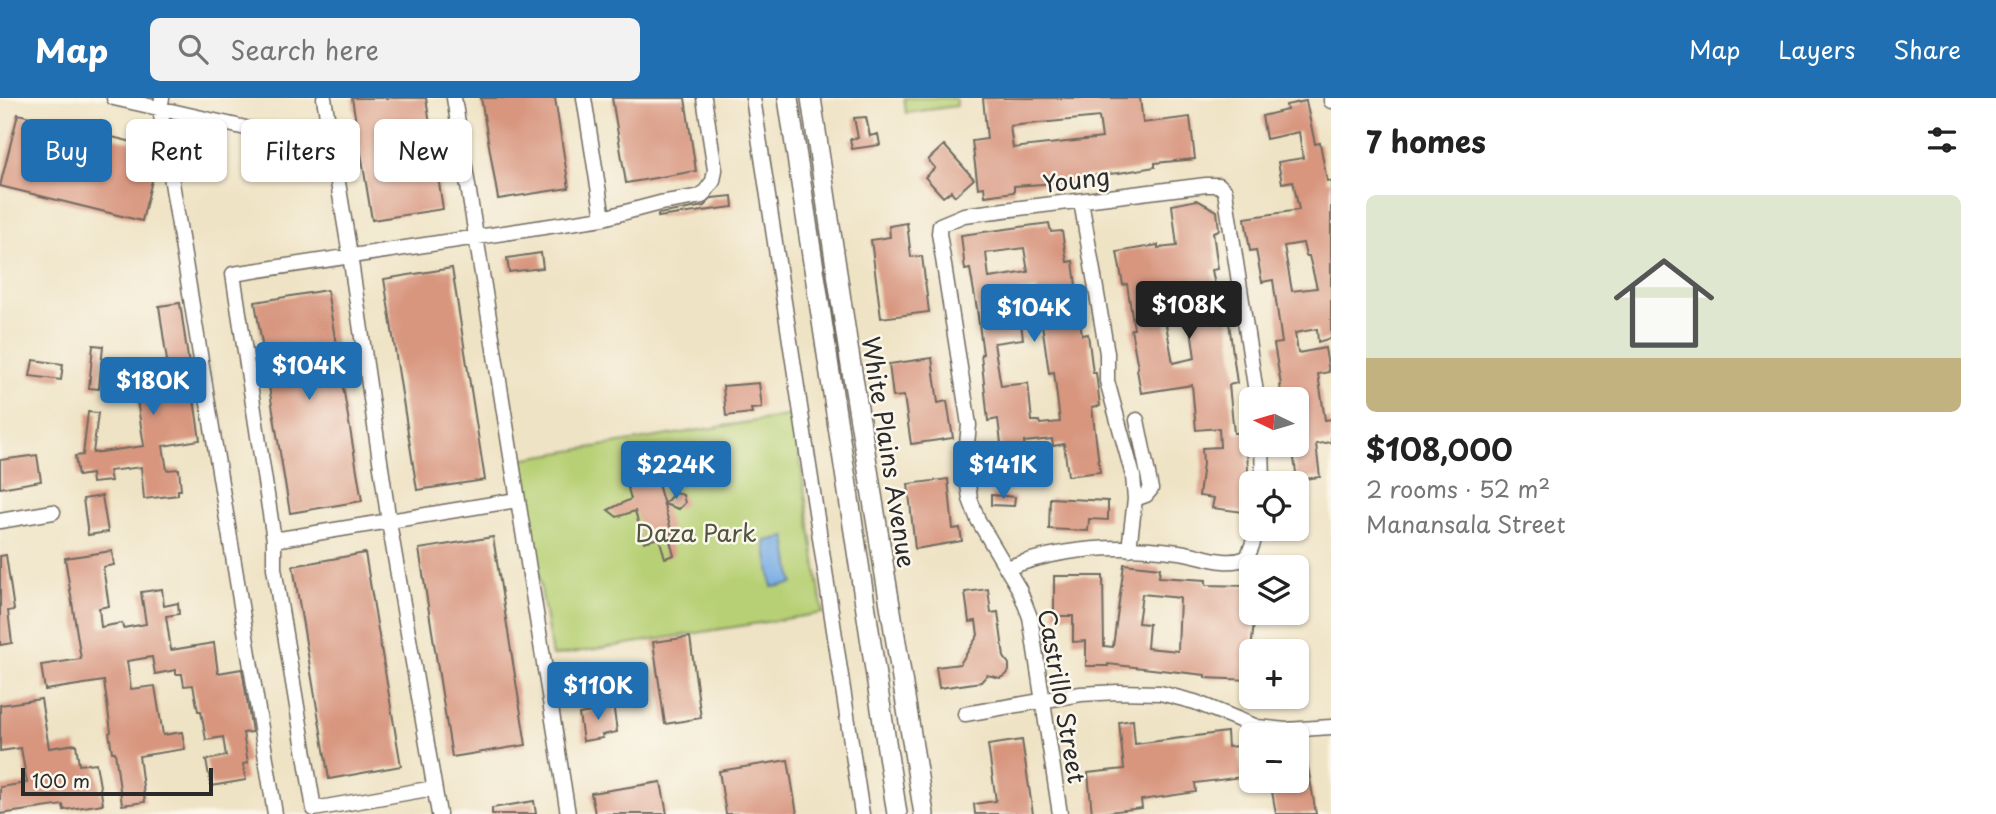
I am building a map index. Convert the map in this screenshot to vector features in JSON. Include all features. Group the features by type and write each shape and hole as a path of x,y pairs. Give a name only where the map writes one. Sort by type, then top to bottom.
{"street":[{"path":"114,98 161,103 241,124"},
{"path":"324,98 389,522 439,814"},
{"path":"454,98 568,814"},
{"path":"584,98 603,218"},
{"path":"434,788 314,808 274,568 274,540 233,274 603,218 702,196 713,181 715,170 704,98"},
{"path":"753,98 862,814"},
{"name":"White Plains Avenue","path":"788,98 897,814"},
{"name":"White Plains Avenue","path":"811,98 848,346 924,814"},
{"path":"161,103 275,814"},
{"name":"Young","path":"940,225 964,215 1219,185 1225,191 1255,387"},
{"path":"1081,201 1107,353 1107,381 1133,476 1135,499 1129,549"},
{"name":"Castrillo Street","path":"940,225 939,233 969,425 965,462 970,499 978,520 1019,589 1030,617 1060,814"},
{"path":"826,350 848,346"},
{"path":"1135,499 1146,495 1152,489 1138,420"},
{"path":"274,540 517,500"},
{"path":"0,521 52,512"},
{"path":"1007,568 1062,552 1096,549 1179,552 1222,562 1237,561 1247,558 1253,541"},
{"path":"965,714 1081,694 1160,693 1195,702 1257,727 1286,730 1331,727"}],"green space":[{"path":"904,98 956,98 957,106 906,113"},
{"name":"Daza Park","path":"793,415 823,613 552,656 520,459"}],"water":[{"path":"786,537 793,584 772,587 765,541"}],"building":[{"path":"352,98 426,98 429,119 374,119 374,182 439,182 443,209 372,220 360,147 360,119 355,119"},
{"path":"481,98 555,98 569,188 498,199"},
{"path":"612,98 685,98 696,171 626,183"},
{"path":"983,98 1140,98 1143,123 1190,117 1195,159 1155,163 1155,167 1119,173 1085,176 1086,181 1014,186 1014,192 985,196 984,187 978,188 972,141 987,139","holes":["1099,117 1102,138 1013,148 1010,126"]},
{"path":"1306,101 1315,144 1320,143 1327,181 1331,181 1331,338 1318,342 1317,329 1295,333 1298,353 1325,348 1329,372 1318,374 1325,420 1331,419 1331,442 1316,444 1320,477 1309,478 1309,471 1296,471 1294,457 1309,457 1309,387 1280,387 1274,344 1282,343 1273,280 1262,282 1256,250 1250,251 1245,218 1299,210 1293,181 1282,183 1278,162 1303,158 1299,132 1266,139 1262,116 1287,110 1286,105","holes":["1303,243 1306,256 1309,256 1317,288 1292,291 1284,246"]},
{"path":"18,114 38,119 21,119 21,182 112,182 112,137 126,140 126,182 152,182 142,221 0,186"},
{"path":"866,117 870,136 878,134 880,145 852,149 850,139 858,138 854,118"},
{"path":"944,145 974,179 955,196 951,191 943,197 925,177 935,168 928,160"},
{"path":"732,196 733,207 658,217 658,214 704,206 712,198"},
{"path":"1197,200 1217,211 1219,230 1213,232 1218,269 1212,270 1221,316 1228,314 1237,383 1229,385 1234,433 1239,433 1239,457 1247,457 1248,471 1239,471 1239,511 1212,508 1214,498 1199,496 1202,448 1220,447 1219,428 1196,430 1192,385 1141,393 1127,284 1123,285 1117,252 1158,245 1158,248 1177,246 1172,205","holes":["1189,314 1195,358 1173,363 1165,319"]},
{"path":"907,223 911,257 922,256 929,312 881,318 871,240 890,237 889,226"},
{"path":"1049,223 1051,232 1062,231 1067,262 1073,261 1082,335 1088,334 1093,373 1096,373 1100,406 1092,407 1100,472 1068,476 1064,444 1053,446 1052,439 1024,442 1027,464 1004,467 998,419 988,421 977,309 970,269 965,270 961,235","holes":["1024,248 1028,272 989,278 986,253","1037,289 1049,373 1054,372 1060,422 1040,424 1039,421 1032,421 1028,383 1001,386 994,343 1023,339 1017,292"]},
{"path":"541,253 543,268 509,272 507,258"},
{"path":"452,268 485,480 417,490 384,279"},
{"path":"327,290 362,501 290,513 255,302"},
{"path":"180,303 200,440 163,446 167,470 179,469 181,490 178,490 178,495 144,499 141,467 109,471 111,481 92,483 91,474 78,476 75,456 83,455 88,412 98,413 93,453 144,446 132,367 167,361 159,306"},
{"path":"93,345 103,346 99,389 89,388"},
{"path":"932,358 938,403 947,401 953,438 911,444 904,396 893,397 889,364"},
{"path":"33,360 63,364 61,380 30,376"},
{"path":"759,383 762,408 751,409 752,413 726,416 723,386"},
{"path":"37,455 41,481 0,488 0,460"},
{"path":"701,459 706,467 702,474 694,474 689,468 693,460"},
{"path":"656,477 672,533 668,534 674,555 665,558 659,538 644,542 635,511 617,517 608,510 631,499 627,485"},
{"path":"948,479 953,529 960,528 962,541 915,549 908,484"},
{"path":"675,492 683,495 685,503 679,509 664,504"},
{"path":"991,495 1015,497 1014,506 991,505"},
{"path":"102,496 108,532 88,535 83,499"},
{"path":"1050,498 1108,501 1108,520 1089,519 1088,531 1049,529"},
{"path":"493,537 526,745 452,757 419,549"},
{"path":"112,551 114,565 103,567 109,606 99,608 101,627 122,623 123,628 146,624 141,592 162,589 164,606 178,603 179,614 166,616 171,650 214,643 218,673 242,669 252,732 243,733 248,763 243,764 246,780 211,786 206,760 226,756 223,737 206,740 193,685 184,686 182,674 176,674 176,670 155,674 152,657 127,661 131,689 155,686 163,735 182,732 185,749 139,756 145,802 122,805 115,752 112,752 109,733 104,681 45,690 41,665 81,659 65,558"},
{"path":"365,553 401,766 329,779 293,566"},
{"path":"6,555 14,610 8,611 12,643 0,645 0,556"},
{"path":"1124,564 1160,568 1159,577 1206,580 1206,585 1239,586 1239,625 1254,625 1252,639 1239,639 1239,679 1205,678 1205,675 1108,664 1086,666 1086,641 1073,642 1073,616 1054,616 1054,576 1103,576 1104,646 1113,647","holes":["1142,594 1180,598 1178,651 1147,648 1149,624 1138,623"]},
{"path":"988,589 991,613 998,612 1004,657 1009,664 1009,671 1000,678 987,675 981,682 939,688 936,667 960,664 978,635 976,621 969,622 965,592"},
{"path":"690,637 701,718 665,724 653,642"},
{"path":"41,699 49,748 76,744 79,765 96,763 103,804 64,810 63,805 0,814 0,787 27,783 21,748 0,751 0,705"},
{"path":"613,703 617,732 602,735 603,738 583,741 579,714 591,712 590,707"},
{"path":"1133,720 1135,744 1227,732 1228,747 1238,746 1239,777 1195,783 1196,792 1141,800 1142,808 1092,814 1088,773 1124,769 1119,722"},
{"path":"1022,740 1033,814 975,814 974,804 996,801 988,745"},
{"path":"788,760 797,814 726,814 719,771"},
{"path":"1309,773 1316,814 1276,814 1272,793 1309,793"},
{"path":"661,782 667,814 595,814 591,793"},
{"path":"534,801 536,814 492,814 492,808"}]}
